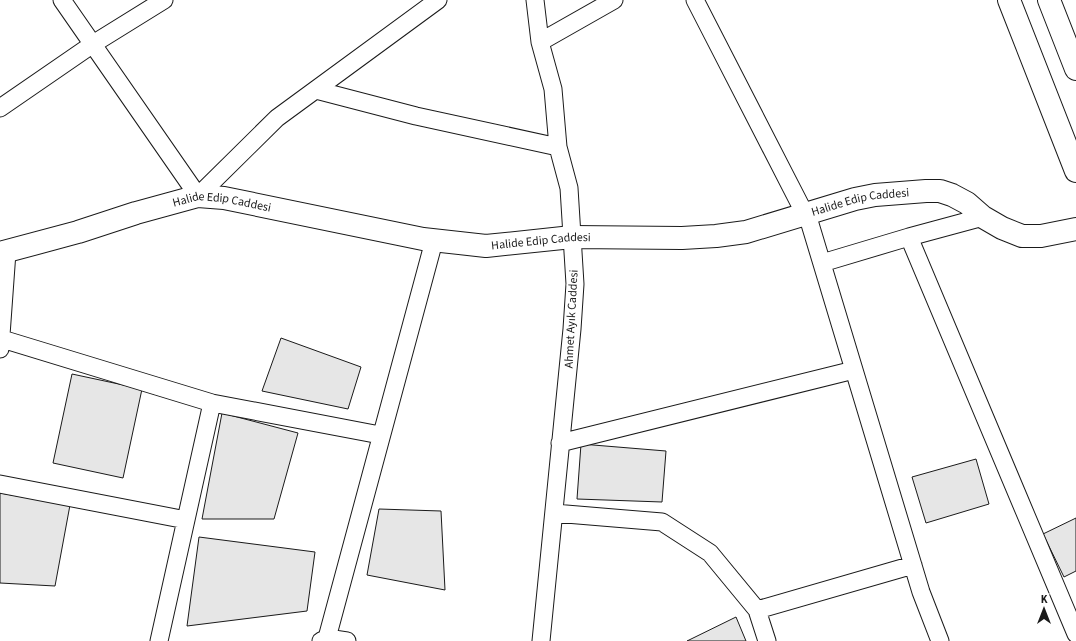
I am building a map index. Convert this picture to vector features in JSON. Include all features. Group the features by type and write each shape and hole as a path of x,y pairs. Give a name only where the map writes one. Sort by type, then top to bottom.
{"street":[{"path":"62,0 198,196 277,118 438,0"},
{"path":"0,108 93,44 164,0"},
{"name":"Ahmet Ayık Caddesi","path":"535,0 540,42 553,89 558,147 569,188 575,284 572,329 541,641"},
{"path":"540,42 614,0"},
{"path":"695,0 810,224 921,592 940,641"},
{"path":"1009,0 1076,171"},
{"path":"1049,0 1076,69"},
{"path":"316,90 416,116 558,147"},
{"name":"Halide Edip Caddesi","path":"3,253 198,196 224,198 434,241 486,246 572,237 682,238 716,236 746,232 855,199 875,195 940,191 952,195 967,203 983,217 1002,228 1022,236 1041,236 1076,229"},
{"path":"822,263 983,217"},
{"path":"909,237 1076,634"},
{"path":"347,641 324,639 434,241"},
{"path":"3,253 1,344 212,404 380,435"},
{"path":"560,443 854,370"},
{"path":"159,641 212,404"},
{"path":"0,484 186,520"},
{"path":"554,513 662,522 710,552 757,610 767,641"},
{"path":"757,610 913,565"}],"building":[{"path":"281,338 361,367 348,409 262,391"},
{"path":"72,374 142,389 123,478 53,463"},
{"path":"222,413 298,433 274,519 202,519"},
{"path":"581,444 666,451 662,502 577,499"},
{"path":"976,459 989,504 926,523 912,477"},
{"path":"0,493 70,505 55,586 0,583"},
{"path":"379,509 441,511 445,590 367,575"},
{"path":"1076,518 1076,571 1064,577 1043,534"},
{"path":"199,537 315,552 307,611 187,626"},
{"path":"736,617 746,641 687,641"}]}
